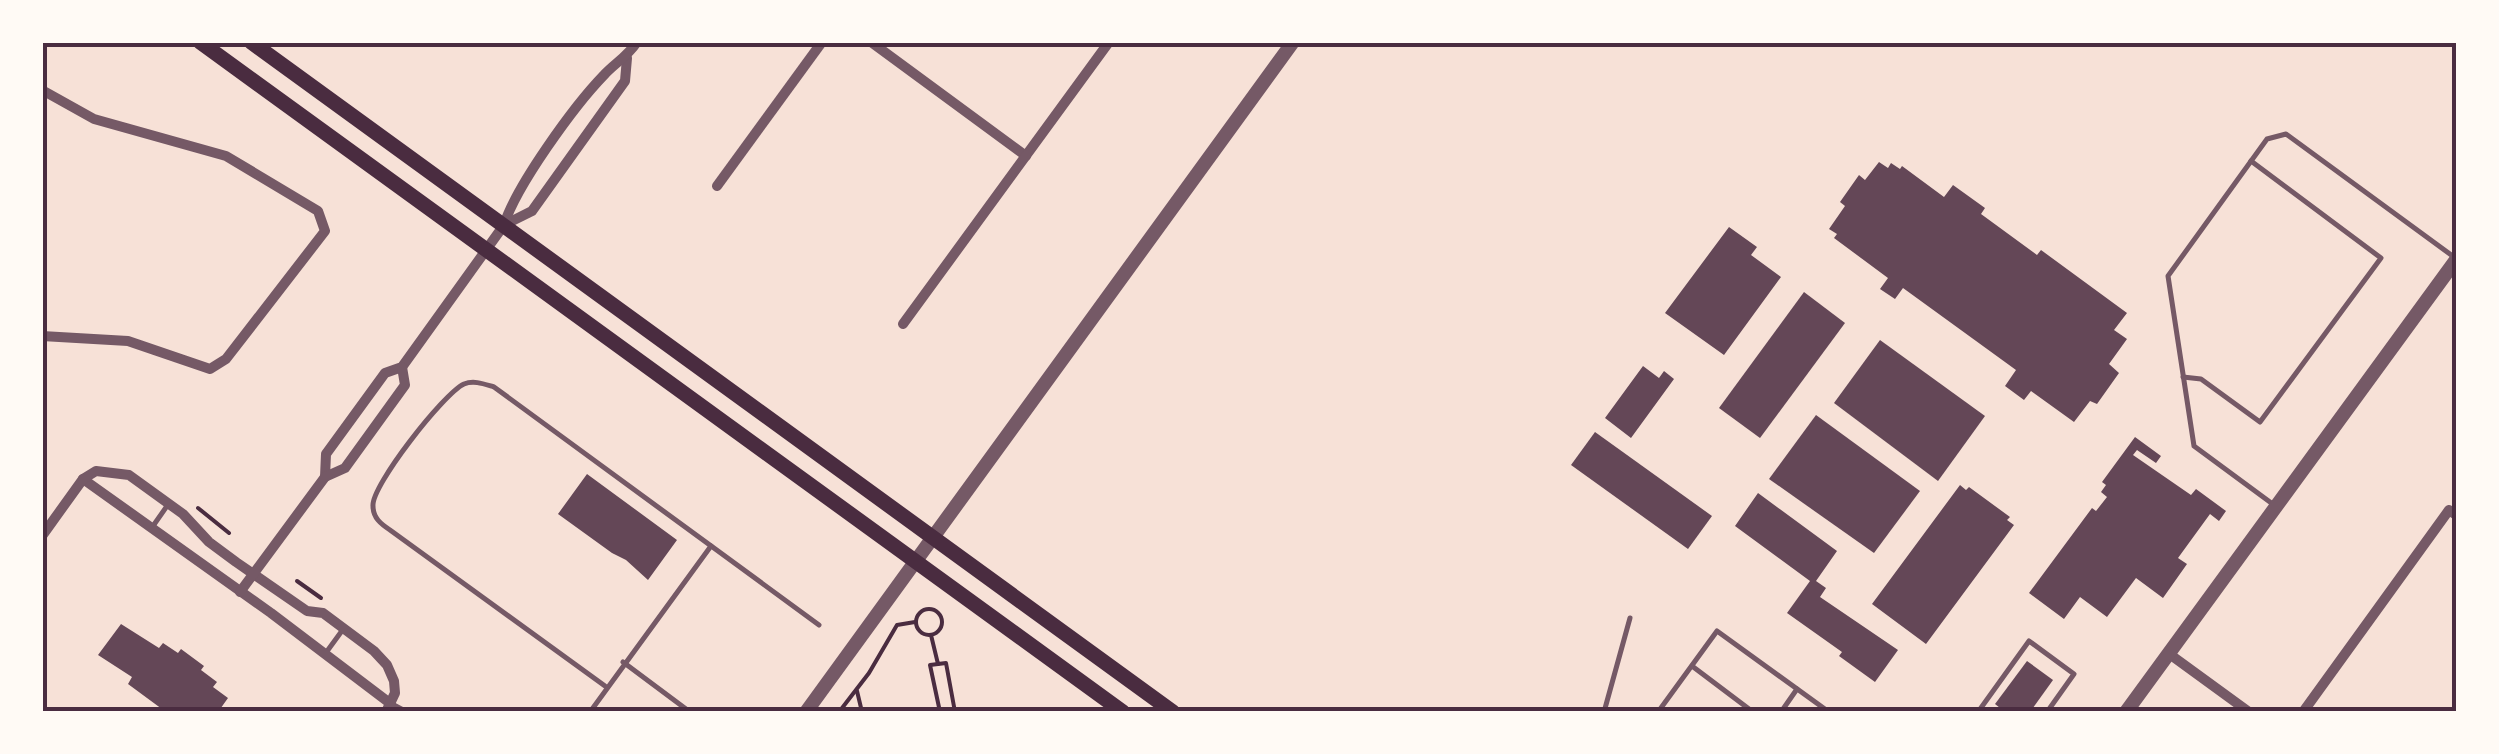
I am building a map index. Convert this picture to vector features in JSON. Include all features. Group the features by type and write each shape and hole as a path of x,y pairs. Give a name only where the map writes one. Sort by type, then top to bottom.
{"main road":[{"path":"200,42 1122,712"},
{"path":"251,42 1173,712"}],"street":[{"path":"325,478 326,454 385,373 402,367 504,226 512,199 606,72 627,58 637,42"},
{"path":"718,186 822,42"},
{"path":"871,42 1026,156"},
{"path":"903,324 1109,42"},
{"path":"806,712 1293,42"},
{"path":"504,226 532,211 625,81 627,58"},
{"path":"42,90 94,119 226,156 318,211 324,231 226,359 210,368 128,341 42,336"},
{"path":"574,114 592,127"},
{"path":"2126,712 2456,260"},
{"path":"240,592 325,478 345,468 405,385 402,367"},
{"path":"42,536 83,479 96,470 129,476 169,504 209,542 307,611 323,614 344,628 387,664 396,693 389,708 326,654 83,479"},
{"path":"2303,712 2453,512"},
{"path":"2168,653 2249,712"}],"lane":[{"path":"2275,506 2194,446 2168,276 2250,161 2267,139 2286,134 2456,260"},
{"path":"2183,378 2201,378 2260,422 2381,258 2250,161"},
{"path":"606,686 378,521 373,511 374,493 432,414 461,385 474,382 494,387 819,625"},
{"path":"152,528 169,504"},
{"path":"590,712 710,546"},
{"path":"1604,712 1630,618"},
{"path":"326,654 344,628"},
{"path":"1658,712 1717,631 1829,712"},
{"path":"1978,712 2029,641 2074,674 2047,712"},
{"path":"623,662 690,712"},
{"path":"1692,666 1753,712"},
{"path":"1781,712 1797,688"},
{"path":"389,708 407,712"}],"path":[{"path":"915,622 921,611 937,612 942,624 932,635"},
{"path":"915,622 920,632 932,635"},
{"path":"839,712 857,691 898,625 915,622"},
{"path":"932,635 938,664"},
{"path":"940,712 930,665 946,663 955,712"},
{"path":"857,691 862,712"},
{"path":"938,704 953,702"}],"building":[{"path":"1879,162 1888,168 1891,163 1900,169 1902,166 1944,197 1953,185 1985,208 1981,214 2037,255 2041,250 2127,313 2114,330 2127,339 2109,364 2119,373 2097,404 2090,401 2074,422 2031,391 2024,400 2005,386 2016,370 1903,288 1895,299 1880,289 1888,278 1834,238 1837,234 1829,229 1845,206 1840,202 1859,175 1865,180"},
{"path":"1729,227 1757,247 1751,255 1781,277 1724,355 1665,313"},
{"path":"1804,292 1845,323 1760,438 1719,408"},
{"path":"1880,340 1985,416 1938,481 1834,403"},
{"path":"1643,366 1659,378 1664,371 1674,379 1631,438 1605,418"},
{"path":"1816,415 1920,491 1874,553 1769,479"},
{"path":"1595,432 1712,516 1688,549 1571,465"},
{"path":"2135,437 2161,456 2156,463 2137,450 2133,455 2191,495 2196,489 2226,511 2219,521 2210,514 2178,558 2187,564 2163,598 2136,578 2107,617 2080,597 2064,619 2029,593 2092,508 2096,511 2107,497 2101,492 2106,485 2102,482"},
{"path":"587,474 677,540 648,580 626,560 558,514"},
{"path":"1960,485 1966,490 1969,487 2010,517 2007,520 2014,525 1926,644 1872,604"},
{"path":"1758,493 1837,551 1816,581 1826,588 1820,597 1898,650 1875,682 1839,656 1842,652 1787,613 1810,581 1735,526"},
{"path":"121,624 159,648 163,643 178,653 181,649 204,666 201,670 217,682 213,687 228,698 218,712 166,712 128,684 132,677 98,655"},
{"path":"2027,661 2053,680 2030,712 2005,712 1995,704"}]}
